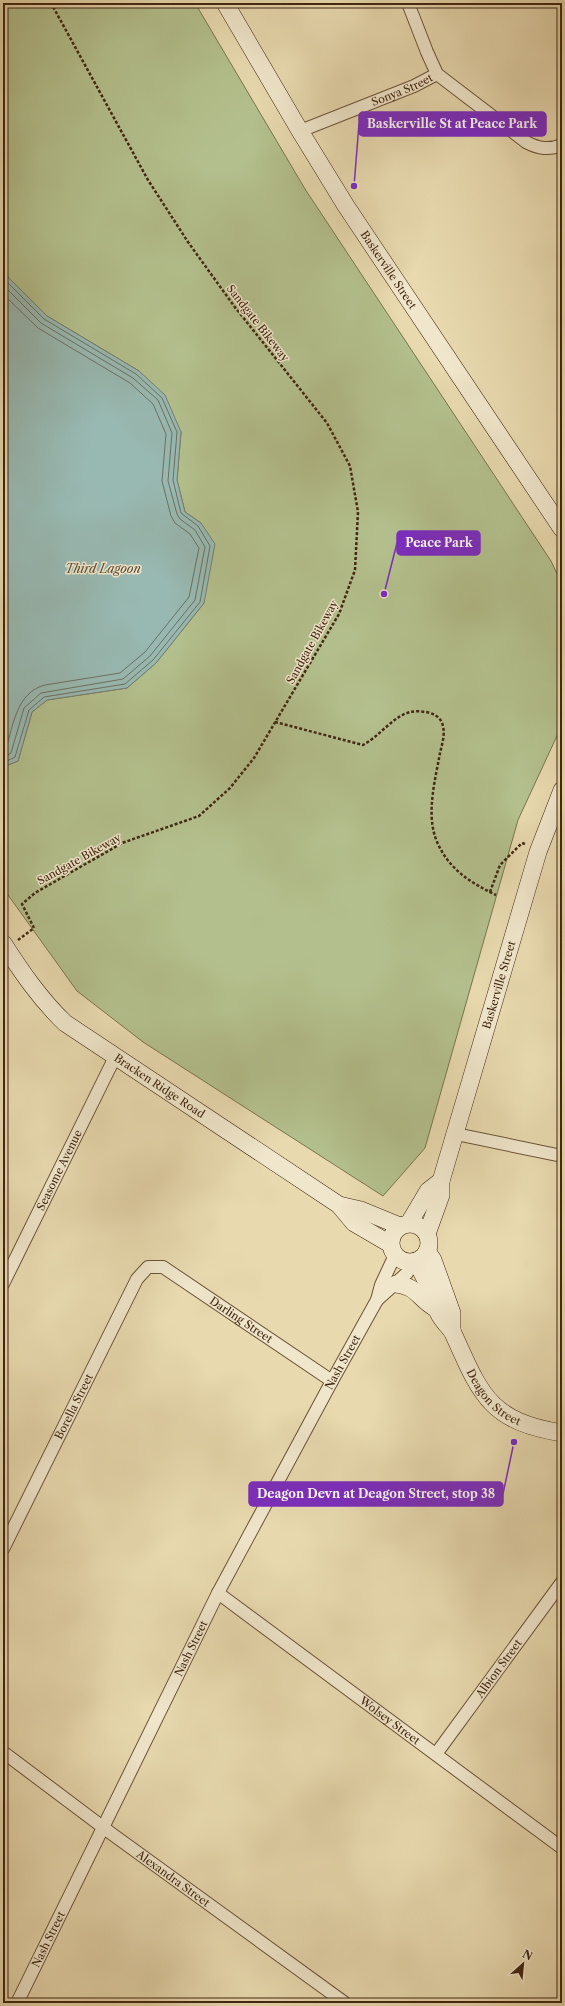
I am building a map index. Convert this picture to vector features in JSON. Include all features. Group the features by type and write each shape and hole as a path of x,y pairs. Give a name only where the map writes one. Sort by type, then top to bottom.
{"street":[{"name":"Baskerville Street","path":"225,3 300,131 355,219 562,529"},
{"path":"408,3 437,74 526,142 535,147 546,149 562,145"},
{"name":"Sonya Street","path":"300,131 414,86 437,74"},
{"name":"Baskerville Street","path":"421,1252 441,1195 441,1181 539,849 556,819 562,790"},
{"name":"Bracken Ridge Road","path":"11,941 18,967 49,1008 65,1023 339,1206 354,1223 393,1249"},
{"name":"Seasome Avenue","path":"3,1284 116,1057"},
{"path":"456,1134 562,1156"},
{"path":"404,1225 419,1226 421,1252 403,1261 393,1249 392,1234 404,1225 428,1191 441,1181"},
{"name":"Bracken Ridge Road","path":"339,1206 361,1210 404,1225"},
{"name":"Nash Street","path":"17,2003 218,1593 377,1300 380,1285 393,1249"},
{"name":"Nash Street","path":"377,1300 407,1273 421,1252"},
{"name":"Deagon Street","path":"421,1252 429,1287 439,1315 452,1331 476,1383 486,1398 502,1412 520,1422 540,1429 562,1433"},
{"name":"Deagon Street","path":"421,1252 433,1260 452,1313 452,1331"},
{"name":"Darling Street","path":"148,1267 163,1268 332,1381"},
{"name":"Borella Street","path":"3,1549 137,1279 148,1267"},
{"path":"396,1284 408,1286 414,1289 427,1304 437,1309"},
{"name":"Albion Street","path":"436,1754 562,1582"},
{"name":"Wolsey Street","path":"218,1593 562,1848"},
{"name":"Alexandra Street","path":"3,1752 103,1828 345,2003"}],"path":[{"name":"Sandgate Bikeway","path":"11,941 34,928 22,904 35,892 122,843 199,816 230,788 254,758 339,614 355,570 358,512 350,466 327,423 234,306 188,242 148,180 51,3"},
{"path":"275,722 363,745 400,716 411,712 427,712 440,720 444,732 434,790 432,824 437,843 459,875 496,895"},
{"path":"490,892 500,865 522,843 528,845"}],"green space":[{"path":"3,3 195,3 305,189 551,561 562,584 562,725 518,820 425,1148 383,1196 143,1042 77,991 3,888 3,767 18,761 32,712 47,700 127,688 156,663 204,603 201,523 185,512 177,480 181,432 139,371 47,316 3,272"}],"water":[{"name":"Third Lagoon","path":"3,272 47,316 139,371 165,395 181,432 177,480 185,512 201,523 215,544 204,603 156,663 127,688 47,700 32,712 18,761 3,767"}],"place":[{"name":"Baskerville St at Peace Park","path":"354,186"},
{"name":"Peace Park","path":"384,594"},
{"name":"Deagon Devn at Deagon Street, stop 38","path":"514,1442"}]}
